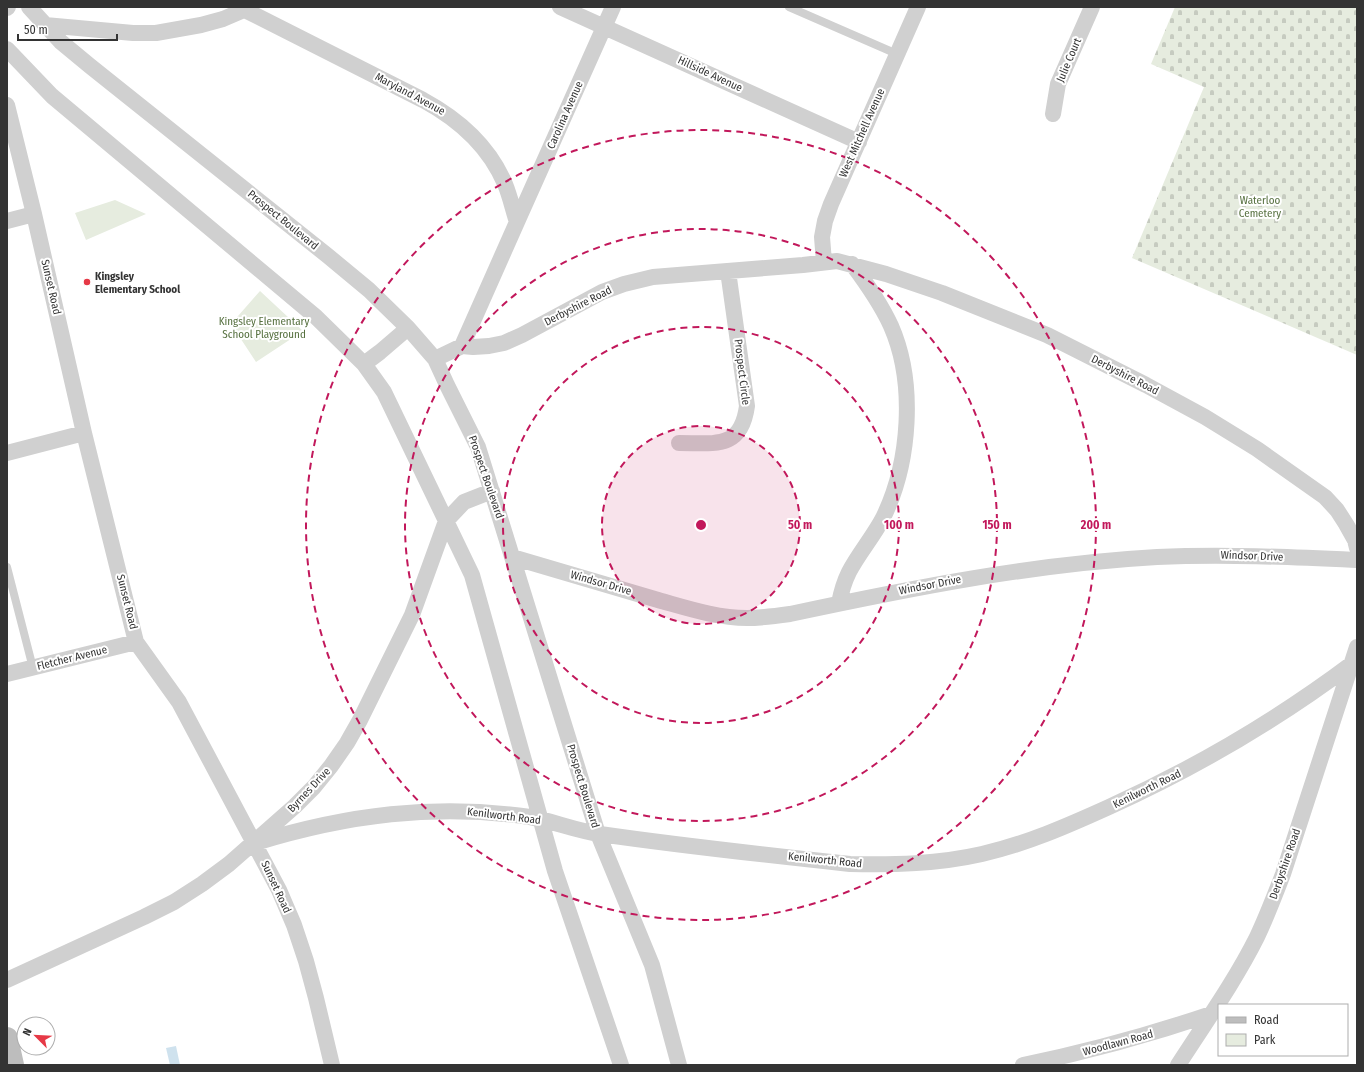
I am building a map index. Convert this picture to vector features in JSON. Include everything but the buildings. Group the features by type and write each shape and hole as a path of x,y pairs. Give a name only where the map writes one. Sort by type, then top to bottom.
{"main road":[{"path":"7,1038 14,1065"}],"street":[{"name":"Prospect Boulevard","path":"29,7 61,42 334,260 369,290 408,328 435,359 446,385 478,447 598,834 652,965 679,1065"},
{"name":"Hillside Avenue","path":"560,7 859,142"},
{"name":"Carolina Avenue","path":"517,222 613,7"},
{"name":"West Mitchell Avenue","path":"824,262 822,237 825,221 831,204 918,7"},
{"name":"Julie Court","path":"1053,114 1058,84 1092,7"},
{"path":"45,25 133,33 156,33 201,25 246,8"},
{"name":"Maryland Avenue","path":"246,8 423,100 443,111 460,124 473,136 494,165 505,184 517,222"},
{"path":"7,49 52,96 316,317 364,364 384,392 472,575 555,870 621,1065"},
{"name":"Sunset Road","path":"7,105 34,214 84,433 136,642 179,702 279,890 294,925 306,961 332,1065"},
{"path":"7,221 34,214"},
{"path":"462,346 517,222"},
{"name":"Derbyshire Road","path":"435,359 462,346 489,346 504,343 522,335 595,295 624,284 652,277 837,261 852,264 942,293 1047,336 1146,385 1205,417 1257,449 1325,497 1337,510 1346,524 1355,540 1357,548"},
{"path":"839,604 843,585 849,571 883,517 892,495 904,449 906,425 904,376 899,349 891,326 874,296 852,264"},
{"name":"Prospect Circle","path":"679,444 719,443 731,439 740,430 745,418 747,406 728,271"},
{"path":"364,364 408,328"},
{"path":"7,453 84,433"},
{"name":"Byrnes Drive","path":"7,980 174,902 208,880 255,843 314,787 347,744 412,616 446,521 464,502 492,491"},
{"name":"Windsor Drive","path":"512,557 704,612 747,618 768,617 962,579 1027,569 1092,562 1157,557 1222,555 1357,560"},
{"name":"Fletcher Avenue","path":"7,674 136,642"},
{"name":"Derbyshire Road","path":"1178,1065 1240,967 1257,937 1271,906 1283,874 1357,647"},
{"name":"Kenilworth Road","path":"255,843 327,823 364,816 401,812 438,811 513,815 541,820 598,834 850,864 916,864 948,860 981,854 1044,836 1130,798 1189,768 1238,740 1285,711 1353,663"},
{"name":"Woodlawn Road","path":"1023,1065 1115,1044 1211,1014"}],"lane":[{"path":"789,7 897,54"},
{"path":"7,567 33,668"}],"green space":[{"name":"Waterloo Cemetery","path":"1175,7 1357,7 1357,355 1132,258 1204,87 1151,64"},
{"path":"115,200 146,214 86,240 75,213"},
{"name":"Kingsley Elementary School Playground","path":"260,291 303,331 256,362 231,324"}],"water":[{"path":"176,1046 180,1065 170,1065 166,1048"}],"place":[{"name":"Kingsley Elementary School","path":"87,282"}]}
